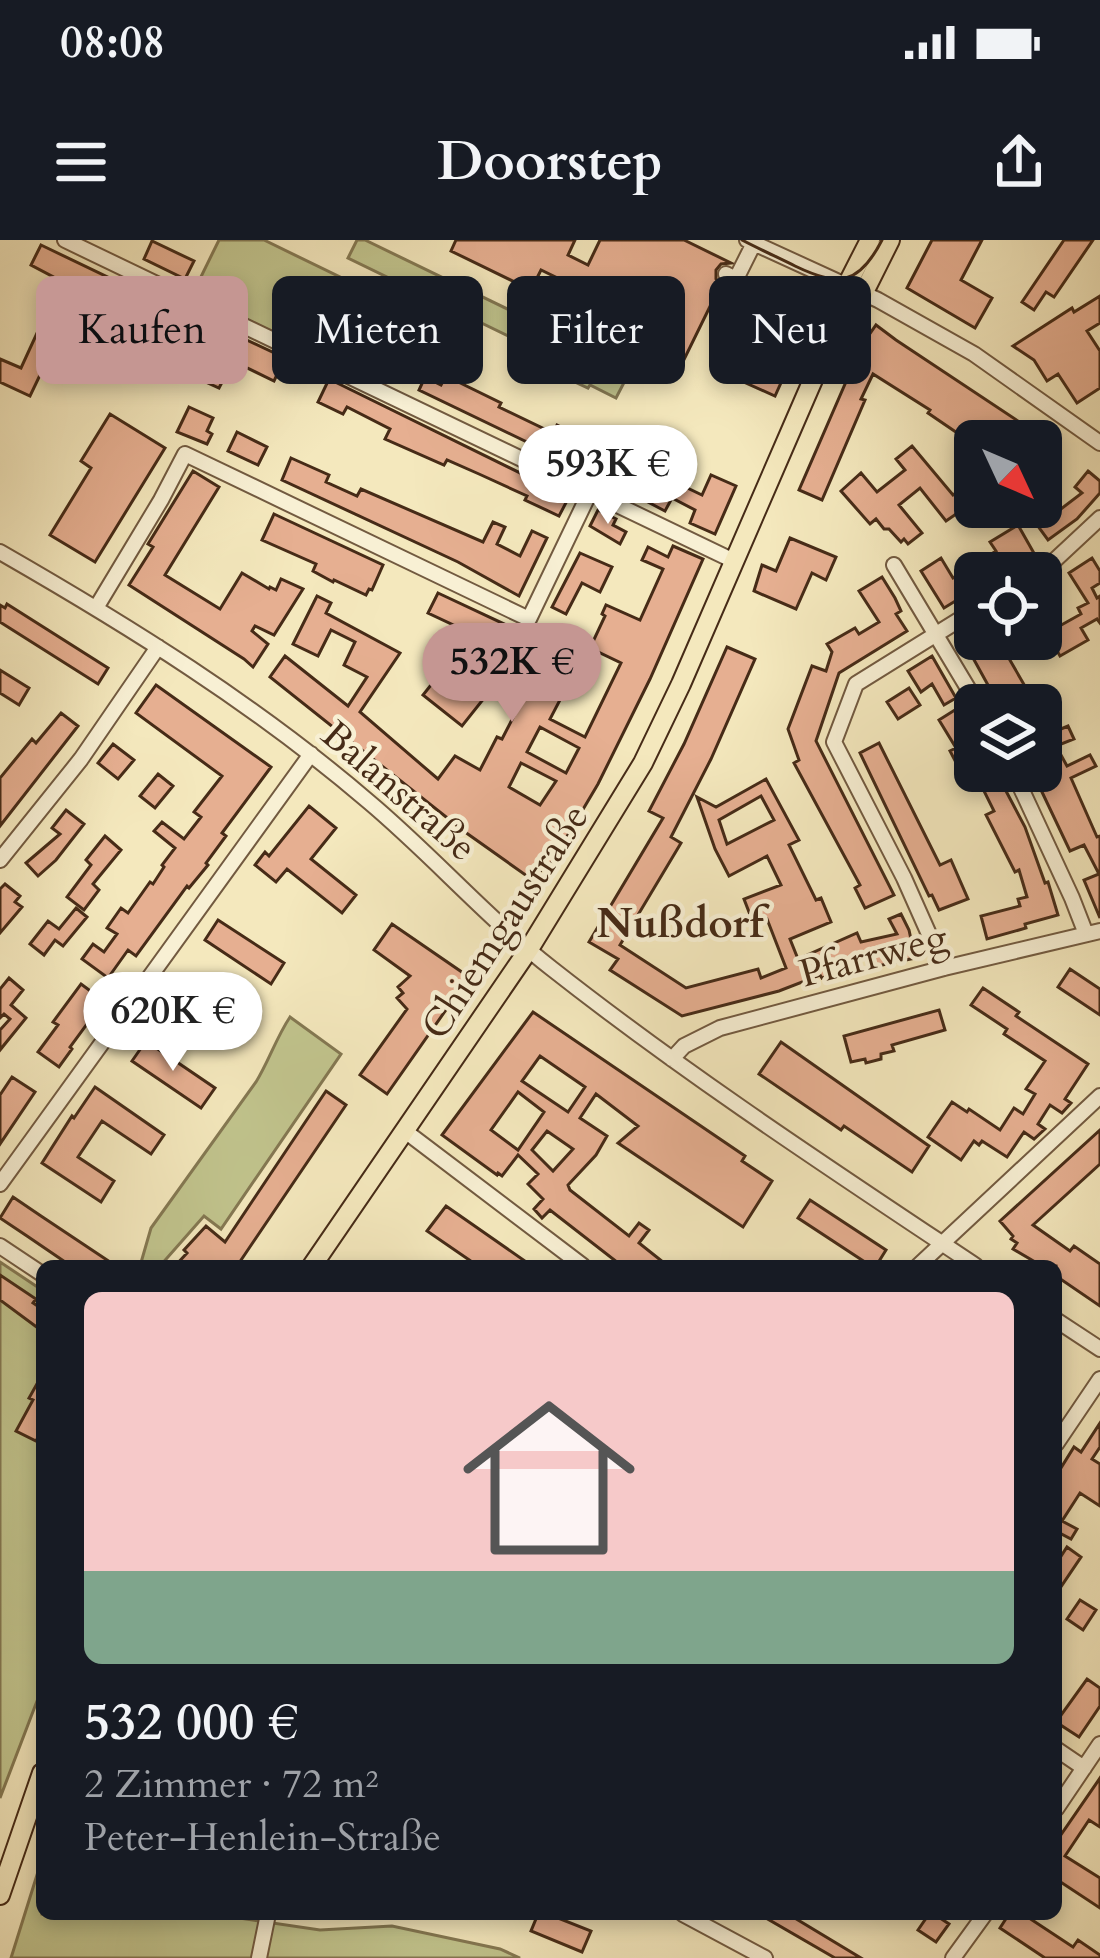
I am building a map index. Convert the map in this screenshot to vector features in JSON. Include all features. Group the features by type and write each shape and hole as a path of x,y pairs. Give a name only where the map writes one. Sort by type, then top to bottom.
{"main road":[{"name":"Chiemgaustraße","path":"859,276 870,240"},
{"name":"Chiemgaustraße","path":"865,276 890,240"},
{"name":"Chiemgaustraße","path":"317,1260 529,950 643,763 811,384"},
{"path":"0,1895 36,1790"}],"street":[{"path":"65,240 734,561"},
{"path":"726,274 736,279 750,242 823,276"},
{"path":"871,297 974,354 1097,436"},
{"path":"96,608 185,454 529,619 589,494"},
{"path":"1062,553 1100,518"},
{"name":"Balanstraße","path":"0,551 259,715 386,816 529,950 672,1059 967,1260"},
{"path":"894,565 966,684"},
{"path":"944,968 834,742 856,684 954,623"},
{"path":"0,860 82,759 158,647"},
{"path":"0,1184 311,754"},
{"path":"1023,792 1093,933"},
{"name":"Pfarrweg","path":"672,1059 684,1046 720,1028 1093,933"},
{"path":"924,1260 1100,1096"},
{"path":"405,1131 576,1260"},
{"path":"0,1246 36,1270"},
{"path":"1062,1324 1100,1349"},
{"path":"1062,1435 1100,1379"},
{"path":"1062,1800 1100,1744"},
{"path":"1062,1753 1084,1768"},
{"path":"259,1958 267,1920"},
{"path":"693,1920 765,1958"},
{"path":"953,1958 980,1920"}],"green space":[{"path":"219,240 264,240 338,276 272,276 272,332 248,320 248,276 201,276"},
{"path":"357,240 365,240 439,276 385,276 348,258"},
{"path":"483,297 507,309 507,335 483,324"},
{"path":"579,384 623,384 616,398"},
{"path":"290,1017 341,1054 221,1229 204,1216 165,1260 142,1260 151,1228 256,1082"},
{"path":"0,1262 36,1286 36,1704 0,1798"},
{"path":"36,1878 36,1920 252,1920 320,1930 392,1926 500,1949 520,1958 11,1958"}],"building":[{"path":"456,240 575,240 568,255 588,265 600,240 684,240 731,263 721,264 716,276 709,276 709,309 685,358 685,276 553,276 541,270 538,276 507,278 451,251"},
{"path":"932,240 982,240 961,280 992,298 975,328 907,288"},
{"path":"1064,240 1093,240 1054,297 1046,292 1034,310 1022,302"},
{"path":"152,241 194,261 186,276 179,276 144,259"},
{"path":"41,245 105,276 52,276 31,265"},
{"path":"1100,296 1100,323 1087,331 1100,351 1100,388 1077,403 1058,374 1047,381 1034,360 1013,346"},
{"path":"876,325 1016,420 954,420 954,431 930,410 873,374 871,378 871,332"},
{"path":"36,335 36,383 30,396 0,382 0,359 21,368"},
{"path":"248,341 272,352 272,380 248,368"},
{"path":"327,384 339,384 569,497 559,516 479,474 447,460 444,465 385,439 390,429 347,407 343,414 318,402"},
{"path":"422,384 462,384 553,433 557,425 572,433 568,442 647,479 652,471 702,495 711,475 736,486 715,534 690,523 695,510 672,498 665,511 419,390"},
{"path":"748,384 780,384 775,396"},
{"path":"845,384 868,384 822,500 799,490"},
{"path":"189,407 213,418 207,444 177,432"},
{"path":"110,414 165,448 95,562 50,535 91,468 81,461"},
{"path":"237,432 267,447 258,465 228,451"},
{"path":"912,446 954,494 954,515 946,521 920,488 899,505 922,533 908,544 876,519 870,524 841,491 861,473 877,492 905,470 896,459"},
{"path":"291,458 329,475 326,482 357,496 361,489 483,542 493,522 505,527 497,544 520,556 532,531 547,538 519,596 458,562 282,480"},
{"path":"193,471 219,487 165,575 220,609 242,573 269,589 276,590 281,579 303,589 274,635 255,626 252,631 268,644 253,667 129,585"},
{"path":"1088,471 1100,481 1100,493 1077,519 1048,540 1039,528 1062,528 1062,508 1082,493 1075,487"},
{"path":"598,510 616,519 613,525 626,532 620,544 590,526"},
{"path":"274,514 383,565 372,590 366,595 333,582 313,571 316,564 262,540"},
{"path":"1020,528 1033,552 994,552 990,542"},
{"path":"790,538 836,557 826,580 812,573 796,609 754,591 762,565 776,571"},
{"path":"673,546 703,559 598,784 550,865 546,863 534,881 270,677 285,656 348,706 367,677 344,665 355,642 331,630 318,656 293,644 317,596 331,603 326,613 400,653 360,712 438,779 455,756 480,770 497,737 502,739 553,640 586,657 550,719 585,737 621,663 590,648 606,605 640,620 663,569 642,560 648,547 668,557","holes":["540,727 579,748 566,773 527,752","521,763 556,781 540,805 509,787"]},
{"path":"580,553 612,567 600,592 582,583 566,614 552,607"},
{"path":"941,558 953,578 954,602 944,608 921,571"},
{"path":"1092,558 1100,571 1100,583 1092,588 1100,596 1100,623 1097,619 1081,628 1088,640 1062,655 1062,625 1081,614 1078,608 1088,603 1069,573"},
{"path":"882,577 907,631 839,673 816,741 894,895 865,908 855,888 860,885 794,763 799,760 788,729 812,666 826,671 832,652 827,644 855,628 859,634 879,622 859,591"},
{"path":"438,593 519,631 509,651 428,613"},
{"path":"7,604 108,668 98,684 0,622 0,605 5,608"},
{"path":"727,647 755,659 671,837 681,843 620,945 686,988 758,969 761,978 786,968 767,919 754,925 744,899 781,885 767,856 729,876 697,797 716,807 766,779 799,840 789,845 831,922 790,939 798,959 857,933 861,942 897,934 889,919 901,914 915,958 873,967 870,951 822,978 682,1016 610,970 618,959 589,942 663,818 649,811","holes":["761,796 774,820 727,844 719,820"]},
{"path":"932,656 954,699 944,705 932,684 921,692 908,671"},
{"path":"974,660 1010,660 1024,684 987,684"},
{"path":"446,666 485,697 462,726 423,695"},
{"path":"0,670 29,688 19,705 0,693"},
{"path":"156,685 271,767 222,833 226,836 208,865 136,956 128,950 108,978 82,959 93,944 104,952 117,934 107,928 121,908 128,913 153,884 175,848 154,831 162,822 184,839 201,817 194,812 222,776 136,713"},
{"path":"909,688 920,705 898,719 887,702"},
{"path":"954,711 954,745 939,720"},
{"path":"61,713 78,726 0,826 0,778"},
{"path":"1068,726 1074,739 1062,744 1062,729"},
{"path":"879,743 940,865 951,860 968,899 939,910 929,896 860,753"},
{"path":"113,744 134,760 118,779 98,763"},
{"path":"1090,755 1096,766 1071,778 1100,836 1100,918 1084,880 1099,874 1084,845 1070,851 1042,792 1062,792 1062,757 1067,766"},
{"path":"158,774 173,786 155,808 140,796"},
{"path":"984,792 1007,792 1058,915 987,939 981,916 1020,906 1018,899 1027,897 1019,870 1015,872 986,815 994,811"},
{"path":"309,806 336,828 311,859 356,895 342,913 287,869 276,882 255,865 265,852 269,856"},
{"path":"66,810 84,824 38,876 26,863 60,834 52,828"},
{"path":"105,836 121,850 93,884 99,890 84,910 67,897"},
{"path":"5,884 20,896 15,902 22,907 0,933 0,889"},
{"path":"76,908 87,917 63,946 55,940 44,955 30,944 48,921 59,929"},
{"path":"218,920 284,963 271,984 205,940"},
{"path":"392,924 469,977 387,1094 360,1075 407,1009 397,998 403,993 398,987 410,976 374,950"},
{"path":"1070,969 1100,989 1100,1015 1058,987"},
{"path":"9,978 23,990 11,1005 26,1018 0,1050 0,1030 10,1019 4,1014 0,1018 0,989"},
{"path":"176,983 242,1027 228,1047 162,1004"},
{"path":"81,984 104,1001 59,1067 38,1052"},
{"path":"983,988 1088,1064 1065,1099 1071,1103 1062,1113 1050,1105 1038,1124 1045,1129 1034,1139 1024,1132 1007,1157 974,1141 961,1160 928,1137 952,1102 1000,1130 1014,1108 1023,1114 1035,1094 1026,1089 1045,1061 971,1005"},
{"path":"939,1010 945,1030 892,1045 894,1051 881,1054 881,1059 851,1062 844,1036"},
{"path":"533,1012 745,1156 742,1161 772,1181 743,1227 618,1143 638,1126 596,1094 580,1118 607,1136 568,1185 629,1236 639,1223 649,1230 639,1243 660,1260 614,1260 550,1210 542,1218 534,1209 543,1199 528,1184 538,1174 518,1155 502,1176 442,1135","holes":["540,1056 585,1087 568,1112 522,1081","518,1092 544,1112 518,1150 491,1130","547,1131 573,1149 553,1171 532,1150"]},
{"path":"146,1041 215,1088 201,1108 132,1061"},
{"path":"781,1042 929,1146 912,1172 759,1074"},
{"path":"12,1077 35,1092 0,1144 0,1095"},
{"path":"95,1087 164,1135 151,1154 102,1121 78,1157 114,1181 101,1202 42,1163"},
{"path":"326,1091 346,1105 241,1260 181,1260 206,1226 225,1242"},
{"path":"1100,1130 1100,1164 1033,1225 1070,1251 1074,1246 1100,1264 1100,1306 1062,1280 1062,1260 1032,1260 1013,1249 1017,1243 1000,1221"},
{"path":"13,1197 107,1260 62,1260 0,1218"},
{"path":"810,1200 886,1250 880,1260 862,1260 798,1218"},
{"path":"446,1206 523,1260 469,1260 427,1231"},
{"path":"0,1275 36,1299 36,1327 0,1300"},
{"path":"36,1386 36,1441 16,1431 33,1400 29,1398"},
{"path":"1100,1423 1100,1447 1092,1459 1100,1464 1100,1506 1080,1493 1062,1521 1062,1466 1074,1447 1081,1452"},
{"path":"1062,1521 1077,1529 1071,1539 1062,1534"},
{"path":"1067,1547 1081,1557 1062,1585 1062,1555"},
{"path":"1080,1600 1096,1610 1083,1630 1067,1619"},
{"path":"1087,1679 1100,1688 1100,1706 1079,1737 1062,1726 1062,1714"},
{"path":"1100,1778 1100,1827 1089,1820 1065,1856 1100,1878 1100,1908 1062,1883 1062,1833"},
{"path":"536,1920 563,1920 591,1931 582,1952 531,1931"},
{"path":"769,1920 798,1920 861,1958 835,1958"},
{"path":"925,1920 949,1924 936,1942 918,1930"},
{"path":"1005,1920 1032,1920 1073,1947 1078,1940 1100,1958 1045,1958 1000,1928"}],"tram line":[{"path":"742,240 810,273 836,279 856,274 882,240"}],"district":[{"name":"Nußdorf","path":"680,922"}]}
